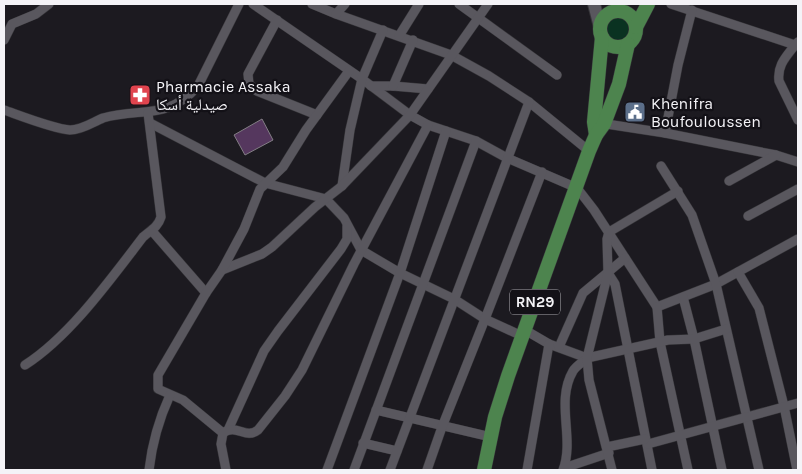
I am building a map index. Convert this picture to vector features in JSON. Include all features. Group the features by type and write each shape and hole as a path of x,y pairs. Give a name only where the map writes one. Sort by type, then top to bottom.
{"main road":[{"name":"RN29","path":"484,470 495,417 524,333 598,127 619,84 628,44 635,36 636,27 648,4"},
{"path":"628,44 614,46 605,41 601,32 601,20 614,8 632,16 636,27"},
{"name":"RN29","path":"598,127 601,32"}],"street":[{"path":"4,40 12,24 36,14 50,4"},
{"path":"4,110 71,130 113,116 148,113 180,102 190,96 198,86 239,4"},
{"path":"253,4 362,79 410,115 428,125 476,141 507,158 577,188 609,232 657,307 660,342 688,470"},
{"path":"312,4 451,55 489,76 529,102 589,151"},
{"path":"336,14 345,4"},
{"path":"399,36 419,4"},
{"path":"459,4 557,75"},
{"path":"222,270 262,254 272,247 315,207 342,186 410,115 488,4"},
{"path":"594,4 601,32"},
{"path":"671,4 796,43 778,68 778,75 779,81 798,120"},
{"path":"665,133 678,65 692,10"},
{"path":"277,20 248,74 249,84 257,90 317,115"},
{"path":"342,186 350,130 362,79 383,30"},
{"path":"394,86 413,40"},
{"path":"349,71 283,167 260,189 244,229 222,270 206,292 158,375 158,389 183,400 226,432 240,430 250,434 258,430 285,396 302,370 361,250 428,125"},
{"path":"370,86 428,89"},
{"path":"390,470 529,102"},
{"path":"25,365 54,343 69,328 143,237 159,223 161,217 148,113"},
{"path":"150,123 265,183 326,199 340,212 361,250 400,273 454,299 485,319 587,358"},
{"path":"598,127 665,133 776,155 798,162"},
{"path":"327,470 400,273 446,131"},
{"path":"354,470 476,141"},
{"path":"729,181 776,155"},
{"path":"661,166 692,215 716,284 748,415 759,470"},
{"path":"427,470 442,426 542,172"},
{"path":"748,216 798,189"},
{"path":"612,470 588,380 587,358 608,273 607,239 609,232 678,191"},
{"path":"226,470 221,444 264,351 341,249 347,239 347,224"},
{"path":"152,231 206,292"},
{"path":"657,307 716,284 798,239"},
{"path":"559,348 584,293 625,258"},
{"path":"738,272 759,308 784,406 797,470"},
{"path":"608,273 615,284 652,470"},
{"path":"683,297 722,470"},
{"path":"564,469 567,447 564,407 566,387 574,370 587,358 675,339 684,341 694,340 726,330"},
{"path":"527,470 549,344"},
{"path":"149,470 161,414 170,395"},
{"path":"564,469 608,450 681,435 748,415 798,403"},
{"path":"376,410 491,437"},
{"path":"363,443 397,451"}],"green space":[{"path":"618,16 627,20 631,29 627,38 618,42 609,38 605,29 609,20"}],"building":[{"path":"262,119 273,140 245,155 234,135"}],"place":[{"name":"Pharmacie Assaka صيدلية أسكا","path":"140,95"},
{"name":"Khenifra Boufouloussen","path":"635,112"}]}
